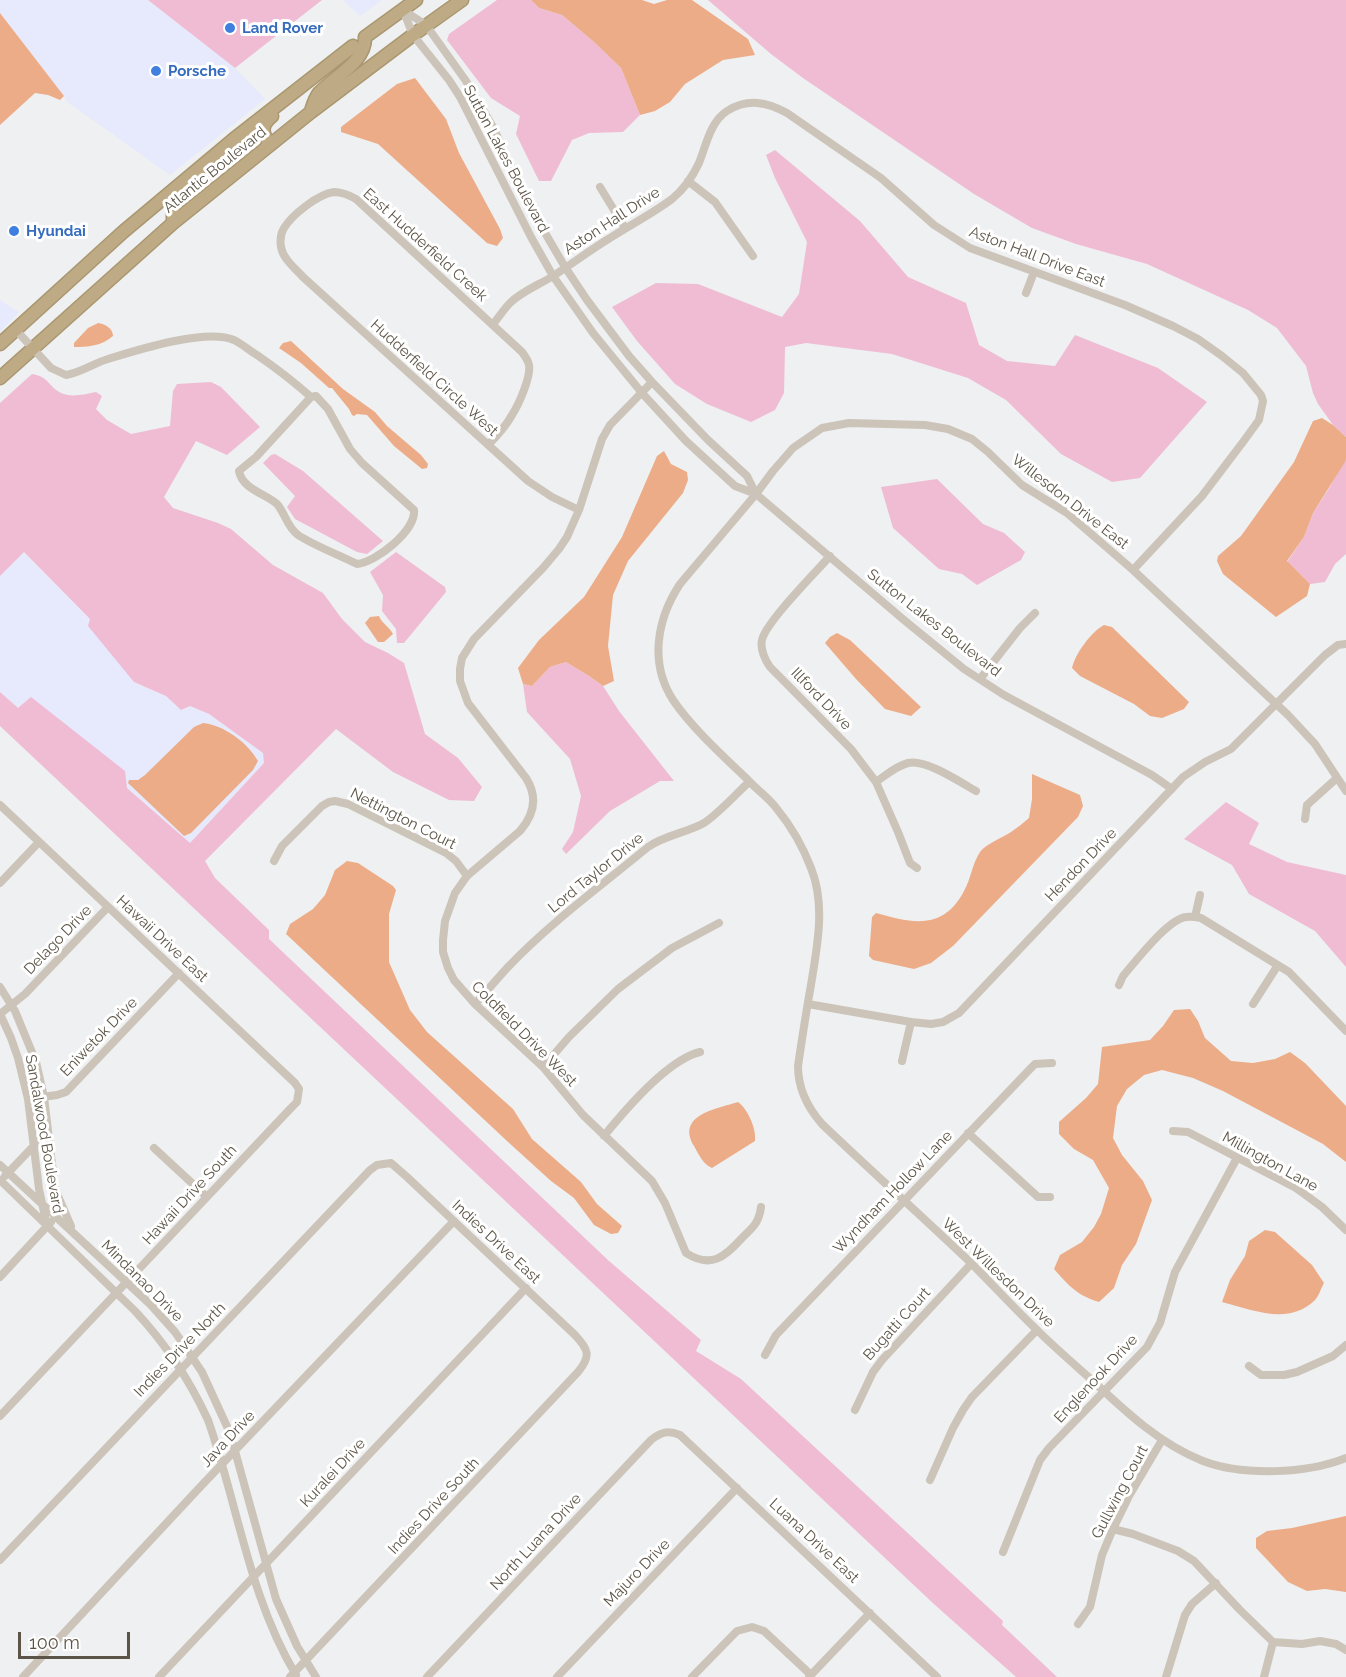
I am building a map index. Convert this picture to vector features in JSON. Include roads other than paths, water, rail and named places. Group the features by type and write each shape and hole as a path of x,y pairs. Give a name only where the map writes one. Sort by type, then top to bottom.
{"highway":[{"path":"311,112 317,95 360,54 365,45 365,38 416,0"},
{"name":"Atlantic Boulevard","path":"0,378 173,223 311,112 413,34 462,0"},
{"name":"Atlantic Boulevard","path":"0,344 123,232 353,46"},
{"path":"270,145 262,135 266,121 297,96 306,82"},
{"path":"173,223 173,205 249,138 250,127"}],"street":[{"name":"Sutton Lakes Boulevard","path":"403,10 426,25 466,81 493,127 521,189 565,267 609,330 652,382 708,440 747,476 756,494"},
{"name":"Sutton Lakes Boulevard","path":"403,10 413,34 454,88 472,118 531,237 554,276 593,333 642,393 686,441 735,486 756,494 964,669 1004,695 1135,766 1172,789"},
{"name":"Aston Hall Drive East","path":"746,104 765,103 787,113 881,178 934,225 970,248 1125,305 1198,339 1243,373 1262,394 1262,410 1259,420 1249,435 1202,496 1133,570"},
{"name":"Aston Hall Drive","path":"493,324 511,302 673,198 698,165 718,120 731,109 746,104"},
{"path":"492,160 505,152"},
{"path":"688,181 715,202 753,256"},
{"path":"600,187 625,228"},
{"name":"Hudderfield Circle West","path":"335,192 320,196 286,226 281,247 284,256 303,277 528,482 579,510"},
{"name":"East Hudderfield Creek","path":"335,192 356,199 522,352 528,364 529,373 513,415 488,445"},
{"path":"1026,293 1034,272"},
{"path":"15,329 51,368 66,375 142,349 195,338 233,340 294,383 311,398"},
{"name":"Coldfield Drive West","path":"652,382 621,412 602,439 579,510 567,537 551,560 474,639 462,658 460,681 468,704 526,778 531,786 533,807 526,824 520,831 467,876 455,893 448,907 445,921 443,952 454,980 475,1004 543,1067 583,1115 652,1181 665,1203 686,1253 704,1261 714,1260 728,1254 760,1219 761,1207"},
{"path":"316,396 328,409 350,449 362,463 414,510 414,517 403,534 389,548 363,563 357,564 299,536 278,506 251,488 240,476 239,471 256,458 311,398 316,396"},
{"name":"Willesdon Drive East","path":"749,782 698,730 669,693 660,664 658,644 663,614 675,592 793,448 822,428 849,423 925,425 948,429 972,439 1022,484 1066,513 1133,570 1277,704 1315,744 1346,791"},
{"name":"Illford Drive","path":"830,556 771,625 762,642 762,647 767,662 851,749 876,782 910,863 917,868"},
{"path":"980,679 1020,628 1035,613"},
{"name":"Hendon Drive","path":"808,1004 911,1022 938,1023 959,1013 1183,777 1231,749 1325,655 1338,645 1346,644"},
{"path":"876,782 899,766 918,762 976,791"},
{"path":"1305,819 1307,805 1336,778"},
{"name":"Lord Taylor Drive","path":"475,1004 508,966 631,861 656,842 692,829 706,821 749,782"},
{"name":"West Willesdon Drive","path":"749,782 776,807 795,834 812,868 819,899 819,936 798,1075 805,1101 822,1124 971,1264 1037,1330 1104,1392 1162,1440 1202,1461 1251,1470 1315,1467 1346,1458"},
{"name":"Nettington Court","path":"274,861 282,846 322,806 329,802 340,801 446,853 456,861 467,876"},
{"name":"Hawaii Drive East","path":"0,805 295,1083 299,1089 298,1095"},
{"path":"0,883 39,842"},
{"path":"1195,917 1200,896"},
{"name":"Delago Drive","path":"0,1014 25,994 108,907"},
{"path":"1119,985 1123,976 1168,926 1186,917 1201,918 1294,976 1346,1031"},
{"path":"543,1067 569,1037 618,989 672,948 719,923"},
{"path":"1253,1004 1278,965"},
{"name":"Eniwetok Drive","path":"28,1100 66,1092 179,973"},
{"name":"Sandalwood Boulevard","path":"0,987 12,1005 32,1050 44,1097 55,1189 74,1232"},
{"name":"Sandalwood Boulevard","path":"0,1014 18,1058 28,1100 39,1189 47,1226"},
{"path":"902,1062 911,1022"},
{"path":"604,1136 665,1071 688,1054 700,1052"},
{"name":"Wyndham Hollow Lane","path":"765,1356 776,1335 1035,1064 1052,1063"},
{"name":"Hawaii Drive South","path":"0,1416 297,1102 298,1095"},
{"name":"Millington Lane","path":"1173,1131 1188,1132 1296,1188 1322,1207 1346,1230"},
{"path":"1,1181 47,1132"},
{"path":"968,1133 1038,1197 1050,1197"},
{"path":"154,1148 207,1197"},
{"name":"Englenook Drive","path":"1003,1552 1040,1460 1147,1347 1160,1323 1175,1272 1237,1158"},
{"name":"Indies Drive East","path":"382,1163 391,1163 397,1168 526,1288 586,1348"},
{"name":"Indies Drive North","path":"0,1560 370,1170 382,1163"},
{"name":"Mindanao Drive","path":"0,1165 160,1314 202,1372 230,1433 265,1564 283,1616 305,1661 316,1677"},
{"name":"Mindanao Drive","path":"1,1181 135,1311 154,1331 181,1368 208,1420 254,1577 270,1624 294,1675"},
{"path":"0,1277 62,1209"},
{"name":"Java Drive","path":"23,1677 454,1221"},
{"name":"Bugatti Court","path":"855,1410 873,1372 882,1360 971,1264"},
{"name":"Kuralei Drive","path":"159,1677 526,1288"},
{"path":"930,1480 952,1428 972,1397 1037,1330"},
{"path":"1249,1366 1261,1375 1284,1375 1298,1372 1333,1356 1346,1345"},
{"name":"Indies Drive South","path":"294,1675 578,1372 585,1363 586,1348"},
{"name":"Luana Drive East","path":"668,1431 680,1435 870,1613 932,1676"},
{"name":"North Luana Drive","path":"427,1677 651,1440 658,1434 668,1431"},
{"name":"Gullwing Court","path":"1078,1624 1090,1607 1102,1555 1113,1529 1129,1496 1162,1440"},
{"name":"Majuro Drive","path":"557,1677 737,1488"},
{"path":"1113,1529 1178,1551 1194,1561 1273,1642 1302,1644 1320,1641 1335,1644 1346,1650"},
{"path":"1166,1677 1185,1615 1192,1604 1216,1583"},
{"path":"692,1677 737,1631 752,1627 764,1631 810,1676 870,1613"},
{"path":"1264,1677 1273,1642"}],"place":[{"name":"Land Rover","path":"230,28"},
{"name":"Porsche","path":"156,71"},
{"name":"Hyundai","path":"14,231"}]}
